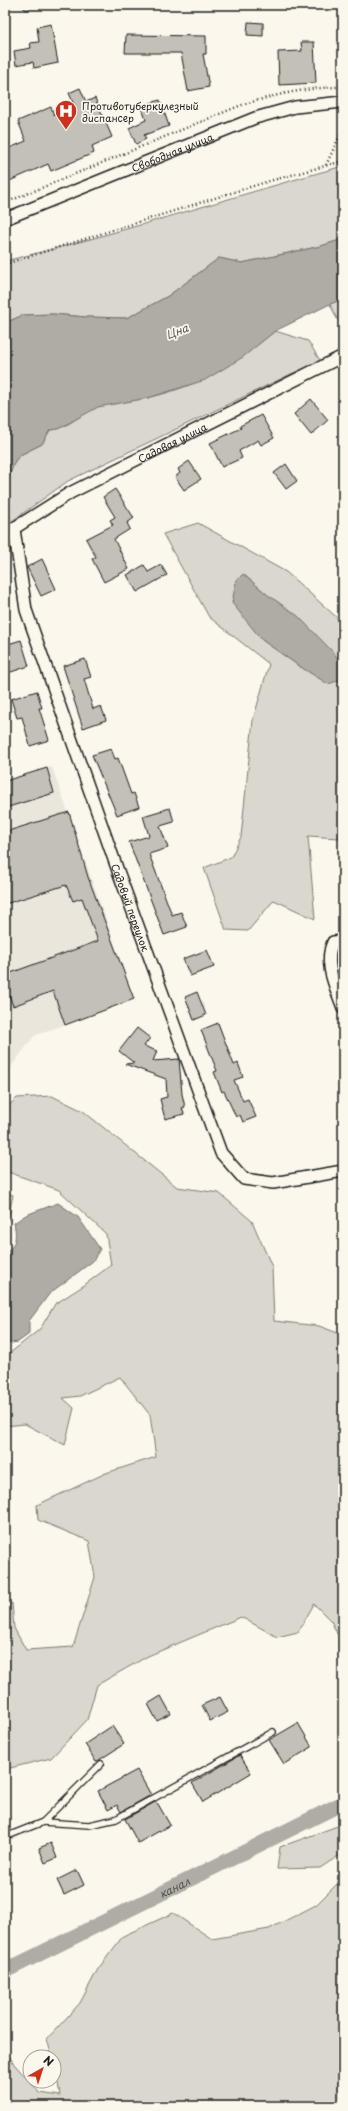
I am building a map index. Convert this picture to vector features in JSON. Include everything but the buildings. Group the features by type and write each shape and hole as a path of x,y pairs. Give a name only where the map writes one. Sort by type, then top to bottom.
{"street":[{"name":"Свободная улица","path":"5,220 255,118 295,107 343,102"},
{"name":"Садовая улица","path":"9,532 70,493 343,356"},
{"name":"Садовый переулок","path":"9,532 26,610 118,871 221,1153 244,1179 273,1183 343,1171"},
{"path":"338,942 329,951 331,975 343,1008"}],"lane":[{"path":"43,1822 90,1825 116,1819 273,1732"},
{"path":"5,1837 43,1822 101,1764"}],"path":[{"path":"326,165 343,129"},
{"path":"5,264 343,161"}],"shaded area":[{"path":"343,166 343,239 321,246 242,263 219,258 168,296 127,318 86,317 53,314 23,315 5,323 5,261 90,239"},
{"path":"343,299 343,323 337,319 330,304"},
{"path":"275,331 308,341 321,362 291,374 68,481 5,526 5,486 15,461 20,455 42,444 50,430 63,427 86,412 99,406 147,398 166,393 200,380 230,364"},
{"path":"198,523 286,572 343,623 343,665 332,651 243,574 262,640 299,666 328,683 343,679 343,796 339,838 308,836 315,919 274,900 248,931 226,930 204,868 231,857 241,837 253,720 269,664 209,617 163,534"},
{"path":"52,767 134,999 34,1036 5,1075 5,781"},
{"path":"52,1096 83,1111 177,1187 219,1193 252,1221 272,1267 274,1321 319,1326 343,1335 343,1646 331,1621 314,1604 298,1632 277,1637 241,1617 148,1656 97,1685 87,1720 51,1758 10,1768 5,1774 5,1607 12,1603 14,1628 26,1650 73,1647 95,1577 89,1541 38,1520 37,1505 106,1473 156,1457 150,1415 120,1377 80,1396 63,1398 74,1408 65,1445 25,1424 5,1426 5,1357 40,1329 55,1304 83,1286 111,1265 106,1234 59,1190 5,1171 5,1109 17,1098"},
{"path":"5,1192 13,1195 8,1220 5,1223"},
{"path":"343,1824 343,1853 320,1868 277,1869 280,1847"},
{"path":"343,1878 343,2106 5,2106 5,2049 14,2064 22,2073 22,2089 36,2089 40,2093 60,2096 59,2089 62,2089 62,2049 50,2049 47,2039 80,2003 98,1969 123,1936 173,1913 212,1939 269,1929 316,1905"}],"water":[{"name":"Цна","path":"343,239 343,299 275,331 243,357 205,380 148,398 98,407 58,429 50,430 42,444 20,455 15,461 5,486 5,323 23,315 53,314 86,317 127,318 168,296 219,258 242,263 321,246"},
{"path":"243,574 268,595 298,616 332,651 343,665 343,679 328,684 262,640 232,603 236,581"},
{"path":"58,1203 78,1217 100,1249 93,1261 50,1293 29,1321 29,1334 18,1342 5,1344 5,1254 9,1251 15,1240 14,1223 26,1215"}],"waterway":[{"name":"канал","path":"5,1971 343,1803"}],"place":[{"name":"Противотуберкулезный диспансер","path":"66,130"}]}
